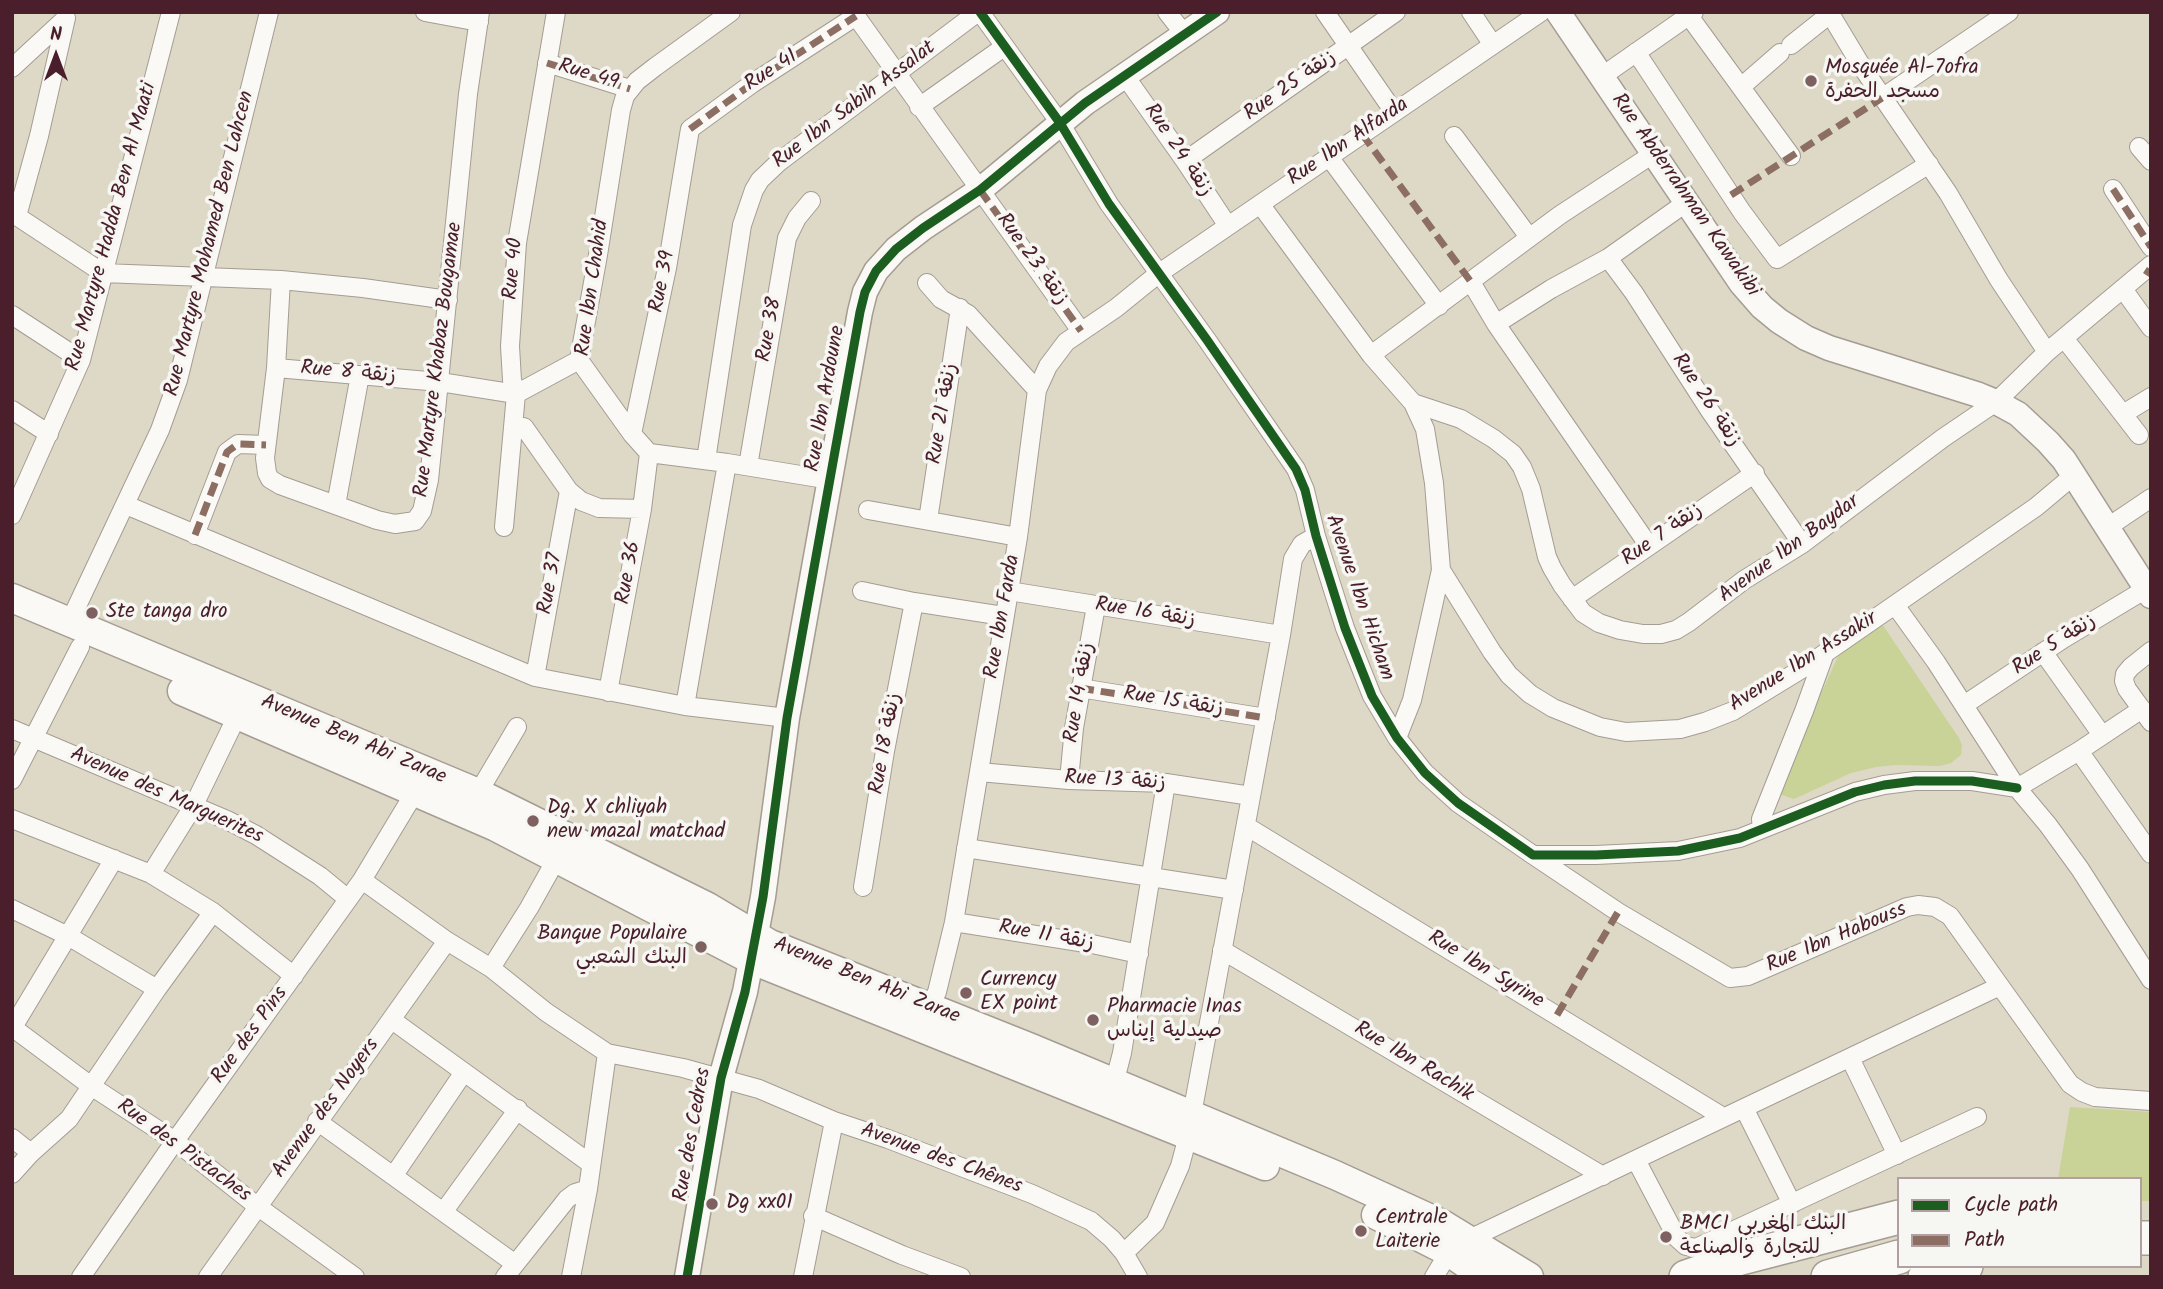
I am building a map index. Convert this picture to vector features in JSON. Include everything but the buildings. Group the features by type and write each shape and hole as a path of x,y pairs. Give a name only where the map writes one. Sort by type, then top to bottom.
{"highway":[{"path":"1686,1277 1741,1258 1897,1218"},
{"path":"1750,1277 1897,1237"},
{"path":"1828,1277 1897,1258"},
{"path":"1925,1277 1959,1268"}],"main road":[{"name":"Avenue Ben Abi Zarae","path":"12,598 74,635 238,715 496,827 753,948 1190,1125 1335,1175 1442,1224 1485,1277"},
{"name":"Avenue Ben Abi Zarae","path":"12,617 74,635 478,793 708,907 753,948"},
{"name":"Avenue Ben Abi Zarae","path":"753,948 770,944 1031,1048 1114,1084 1190,1125"},
{"name":"Avenue Ben Abi Zarae","path":"1458,1246 1530,1277"}],"street":[{"name":"Rue Martyre Hadda Ben Al Maati","path":"14,508 81,360 171,12"},
{"name":"Rue Martyre Mohamed Ben Lahcen","path":"12,780 34,739 126,505 169,407 189,340 269,12"},
{"path":"425,12 480,17"},
{"name":"Rue 40","path":"505,527 516,394 512,380 510,346 517,243 556,12"},
{"path":"630,89 655,67 731,12"},
{"name":"Avenue Ibn Hicham","path":"979,12 1060,123 1109,204 1296,469 1305,490 1316,536 1357,662 1372,696 1397,738 1425,773 1458,803 1618,912"},
{"name":"Rue Ibn Sabih Assalat","path":"706,460 742,225 754,190 779,162 979,12"},
{"path":"1167,12 1185,35"},
{"name":"Rue Ibn Ardoune","path":"753,948 767,873 788,718 865,292 881,264 896,249 980,190 1060,123 1217,12"},
{"path":"1325,12 1394,112"},
{"name":"Rue 25 زنقة","path":"1185,161 1396,12"},
{"path":"1471,12 1493,44"},
{"name":"Rue Ibn Alfarda","path":"1157,274 1541,12"},
{"name":"Rue Abderrahman Kawakibi","path":"1558,12 1741,283 1762,307 1806,338 1829,348 1996,401 2018,414 2034,427 2064,460 2148,592"},
{"path":"1882,98 2008,12"},
{"path":"1741,87 1829,13 1882,98 1948,193 1999,280 2047,352"},
{"name":"Rue 23 زنقة","path":"854,14 1081,331"},
{"name":"Rue 41","path":"690,130 854,14"},
{"path":"1601,77 1692,14 1791,156"},
{"path":"12,68 69,15"},
{"path":"69,15 39,136 15,214 103,272 281,280 448,300"},
{"name":"Rue Martyre Khabaz Bougamae","path":"281,280 276,368 266,445 265,466 270,479 280,485 390,523 415,521 422,512 429,480 468,94 480,17"},
{"path":"919,107 1004,47"},
{"path":"1636,52 1742,212 1777,259 1929,164"},
{"name":"Rue 49","path":"547,63 630,89"},
{"name":"Rue 24 زنقة","path":"1125,76 1228,226"},
{"name":"Rue Ibn Chahid","path":"630,89 621,110 579,360 632,434 649,453"},
{"name":"Rue 39","path":"632,434 667,268 690,130"},
{"path":"1454,136 1529,237"},
{"path":"1371,355 1583,198 1653,154"},
{"path":"1329,157 1439,306"},
{"path":"2113,190 2151,247"},
{"name":"Rue 38","path":"748,466 788,238 797,218 811,201"},
{"path":"1496,324 1551,289 1608,258 1687,202"},
{"path":"1260,204 1371,355 1413,403 1425,429 1430,451 1441,570 1412,700 1397,738"},
{"name":"Rue 26 زنقة","path":"1608,258 1802,544"},
{"name":"Avenue Ibn Baydar","path":"1413,403 1461,419 1513,454 1531,489 1548,557 1562,585 1583,613 1599,623 1620,630 1661,634 1676,630 1689,622 1744,580 1802,544 1996,401 2047,352 2149,270"},
{"name":"Rue Ibn Farda","path":"929,1008 937,992 954,922 1018,537 1037,390 1042,375 1066,342 1116,308 1157,274"},
{"path":"1471,282 1496,324 1649,546"},
{"path":"927,284 941,299 968,314 1037,390"},
{"path":"2123,289 2151,328"},
{"name":"Rue 21 زنقة","path":"928,520 960,308"},
{"path":"12,315 81,360"},
{"path":"2064,338 2139,435"},
{"path":"516,394 579,360"},
{"name":"Rue 8 زنقة","path":"276,368 440,382 516,394"},
{"path":"336,505 360,374"},
{"path":"2123,414 2151,397"},
{"path":"12,410 49,434"},
{"path":"524,427 569,491 581,501 592,506 642,509"},
{"path":"195,535 227,452 238,444 266,445"},
{"path":"649,453 831,480"},
{"name":"Rue 36","path":"608,692 642,509 649,453"},
{"path":"685,706 727,463"},
{"name":"Rue 7 زنقة","path":"1572,600 1755,473"},
{"name":"Avenue Ibn Assakir","path":"1441,570 1492,652 1509,675 1530,694 1553,708 1601,727 1626,732 1680,729 1733,710 1784,680 2036,507 2073,476"},
{"name":"Rue 37","path":"535,677 569,491"},
{"path":"2108,527 2151,498"},
{"path":"126,505 535,677 685,706 788,718"},
{"path":"868,510 1018,537"},
{"path":"1124,1253 1155,1223 1180,1166 1234,890 1293,559 1301,544 1316,536"},
{"path":"862,591 1003,616"},
{"name":"Rue 16 زنقة","path":"1009,591 1281,635"},
{"name":"Rue 5 زنقة","path":"1964,705 2043,652 2148,592"},
{"name":"Rue 18 زنقة","path":"863,887 885,751 914,602"},
{"path":"1895,605 2017,788 2080,869 2151,979"},
{"name":"Rue 14 زنقة","path":"1069,779 1080,688 1096,606"},
{"path":"1533,855 1678,851 1740,838 1855,792 1884,785 1914,781 1972,782 2017,788 2102,735 2146,715 2124,681 2125,674 2131,667 2151,651"},
{"path":"2043,652 2102,735"},
{"path":"1762,830 1761,819 1825,653"},
{"name":"Rue 15 زنقة","path":"1080,688 1266,718"},
{"path":"151,874 194,805 238,715"},
{"path":"478,793 517,727"},
{"name":"Avenue des Marguerites","path":"12,729 227,820 286,852 348,899"},
{"path":"2079,751 2151,854"},
{"name":"Rue 13 زنقة","path":"979,772 1166,783 1251,796"},
{"path":"1114,1084 1122,1053 1166,783"},
{"name":"Rue des Pins","path":"81,1277 362,880 415,792"},
{"path":"12,819 151,874 213,912 294,976"},
{"name":"Rue Ibn Syrine","path":"1246,825 1723,1117"},
{"path":"966,848 1234,890"},
{"path":"491,968 557,858"},
{"path":"13,1027 114,859"},
{"path":"362,880 491,968 546,1012 607,1053 588,1189 571,1277"},
{"name":"Rue Ibn Habouss","path":"1618,912 1724,976 1736,978 1748,976 1908,907 1927,905 1950,916 2070,1084 2095,1097 2151,1101"},
{"path":"12,909 68,936 157,989"},
{"path":"12,1174 69,1119 213,912"},
{"name":"Rue 11 زنقة","path":"954,922 1139,954"},
{"name":"Avenue des Noyers","path":"208,1277 447,940"},
{"name":"Rue des Cedres","path":"687,1277 721,1078 745,992 753,948"},
{"name":"Rue Ibn Rachik","path":"1222,950 1603,1175"},
{"path":"1434,1277 1458,1246 2000,986"},
{"path":"392,1020 591,1164"},
{"name":"Rue des Pistaches","path":"13,1027 91,1086 175,1141 257,1206 355,1277"},
{"name":"Avenue des Chênes","path":"607,1053 683,1068 759,1089 834,1121 1032,1194 1091,1221 1124,1253 1138,1277"},
{"path":"1850,1058 1897,1155"},
{"path":"394,1175 464,1072"},
{"path":"1744,1108 1793,1204"},
{"path":"444,1211 517,1109"},
{"path":"1636,1160 1677,1238 1686,1247 1702,1247 1977,1117"},
{"path":"317,1121 444,1211 510,1270 567,1199 588,1189"},
{"path":"803,1277 834,1121"},
{"path":"12,1138 31,1153"},
{"path":"813,1216 902,1255 961,1277"}],"green space":[{"path":"1878,618 1959,738 1962,745 1961,755 1951,763 1940,766 1876,767 1851,773 1794,799 1782,795 1779,786 1840,652"},
{"path":"2070,1107 2151,1112 2151,1201 2142,1201 2142,1177 2058,1177"}],"marked path":[{"path":"690,129 753,83 856,16"},
{"path":"547,63 630,89"},
{"path":"1731,195 1882,98"},
{"path":"1362,134 1471,282"},
{"path":"2113,189 2151,247"},
{"path":"980,190 1081,331"},
{"path":"2145,270 2151,274"},
{"path":"195,535 227,452 238,444 266,445"},
{"path":"1080,688 1266,718"},
{"path":"1557,1015 1618,912"}],"cycle path":[{"path":"980,12 1060,123 1109,204 1296,469 1305,490 1316,536 1345,628 1372,696 1397,738 1425,773 1458,803 1533,855 1596,855 1678,851 1740,838 1855,792 1884,785 1915,781 1972,781 2017,788"},
{"path":"687,1277 721,1078 745,992 763,897 787,718 865,292 876,271 896,249 980,190 1085,103 1217,12"}],"place":[{"name":"Mosquée Al-7ofra مسجد الحفرة","path":"1811,81"},
{"name":"Ste tanga dro","path":"92,613"},
{"name":"Dg. X chliyah new mazal matchad","path":"533,821"},
{"name":"Banque Populaire البنك الشعبي","path":"701,947"},
{"name":"Currency EX point","path":"966,993"},
{"name":"Pharmacie Inas صيدلية إيناس","path":"1093,1020"},
{"name":"Dg xx01","path":"712,1204"},
{"name":"Centrale Laiterie","path":"1361,1231"},
{"name":"BMCI البنك المغربي للتجارة والصناعة","path":"1666,1237"}]}
